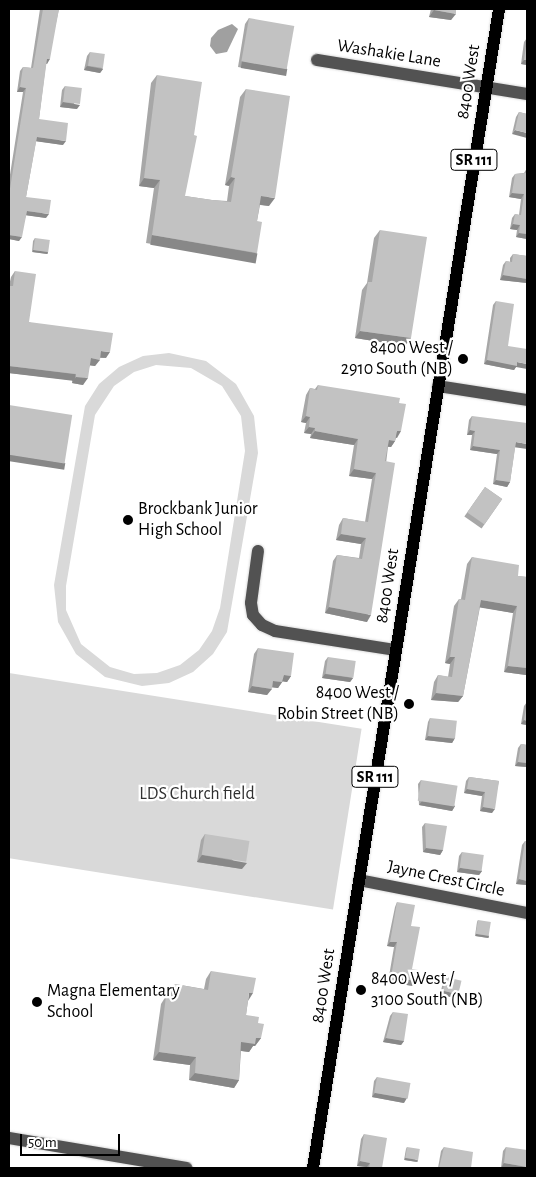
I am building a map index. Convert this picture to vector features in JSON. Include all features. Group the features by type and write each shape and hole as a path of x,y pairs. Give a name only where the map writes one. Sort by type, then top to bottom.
{"main road":[{"name":"8400 West","path":"313,1168 499,9"}],"street":[{"name":"Washakie Lane","path":"317,60 527,94"},
{"path":"438,386 527,400"},
{"path":"258,551 251,595 253,615 262,625 275,631 395,650"},
{"name":"Jayne Crest Circle","path":"358,880 527,913"},
{"path":"9,1138 128,1163 186,1168"}],"green space":[{"path":"169,353 206,361 236,384 254,416 258,453 227,632 213,654 193,672 169,683 142,686 105,677 76,654 58,622 54,585 85,406 99,384 119,367 143,356","holes":["156,365 191,368 222,386 241,416 245,451 220,608 212,631 199,650 180,665 157,673 134,674 110,667 81,644 66,610 66,586 95,415 114,386 134,372"]},
{"name":"LDS Church field","path":"9,673 362,729 333,910 9,858"}],"shaded area":[{"path":"232,24 238,29 227,52 216,54 210,46 211,38 218,30"}],"building":[{"path":"43,9 59,9 50,59 47,59 39,119 68,123 66,141 37,137 26,197 51,200 49,214 27,211 22,237 9,235 9,195 26,88 20,87 23,67 33,68"},
{"path":"456,9 456,14 434,10"},
{"path":"249,18 294,26 287,69 241,61"},
{"path":"527,39 527,60 524,60"},
{"path":"90,52 105,54 103,68 88,66"},
{"path":"157,75 202,82 194,135 197,136 185,196 231,202 235,178 231,177 246,89 290,96 275,198 261,196 257,221 262,222 257,253 152,235 160,180 144,178"},
{"path":"65,86 82,88 80,104 63,102"},
{"path":"519,112 527,114 527,133 515,130"},
{"path":"527,168 527,234 519,233 520,225 513,224 515,214 521,215 524,194 512,193 515,174 526,173"},
{"path":"380,230 427,237 411,338 360,331 368,282 372,282"},
{"path":"35,238 50,240 48,252 33,250"},
{"path":"513,254 527,256 527,279 503,275 506,261 512,262"},
{"path":"15,271 36,274 29,322 113,333 110,352 101,351 100,360 91,358 88,378 76,377 76,374 9,366 9,286 13,286"},
{"path":"496,301 514,304 508,346 527,349 527,364 517,362 517,366 487,360"},
{"path":"318,385 400,398 399,403 406,404 401,431 397,431 395,441 389,440 385,461 395,463 371,615 329,607 337,555 362,559 366,538 341,534 343,518 368,522 376,473 354,469 358,439 315,431 315,428 309,427 310,417 306,416 310,388 317,390"},
{"path":"9,405 72,415 65,463 9,455"},
{"path":"472,416 527,423 527,444 516,442 510,482 496,480 500,450 473,446 475,431 470,430"},
{"path":"485,487 502,499 484,524 467,512"},
{"path":"472,557 519,565 518,576 527,577 527,668 508,666 517,606 481,600 463,696 436,693 438,675 452,677 455,657 450,657 459,599 465,600"},
{"path":"258,648 294,653 291,676 284,675 282,682 273,681 272,689 252,686"},
{"path":"328,657 356,661 353,678 326,674"},
{"path":"527,702 527,721 524,720"},
{"path":"430,718 457,721 455,739 428,736"},
{"path":"521,744 527,745 527,763 518,762"},
{"path":"469,777 499,781 495,809 483,807 485,792 467,789"},
{"path":"421,780 458,786 454,807 418,801"},
{"path":"425,823 447,826 443,850 426,848"},
{"path":"205,834 249,841 246,862 202,855"},
{"path":"525,841 527,841 527,881 519,879"},
{"path":"462,852 484,855 482,871 460,868"},
{"path":"397,902 415,905 411,926 420,927 412,969 418,970 416,981 391,977 397,942 390,942"},
{"path":"478,920 491,922 489,936 476,934"},
{"path":"211,971 256,978 253,993 249,993 246,1015 259,1017 258,1023 264,1024 261,1038 256,1038 255,1044 241,1042 239,1080 195,1073 196,1057 159,1052 166,996 173,997 175,984 208,990"},
{"path":"446,977 462,981 458,994 443,991"},
{"path":"393,1012 408,1014 404,1041 386,1038"},
{"path":"377,1077 410,1083 408,1099 374,1093"},
{"path":"364,1134 387,1138 382,1168 369,1168 370,1163 360,1161"},
{"path":"407,1147 420,1149 418,1160 405,1158"},
{"path":"444,1147 473,1152 471,1168 439,1168"},
{"path":"506,1147 527,1150 527,1167 504,1163"}],"place":[{"name":"8400 West / 2910 South (NB)","path":"463,359"},
{"name":"Brockbank Junior High School","path":"128,520"},
{"name":"8400 West / Robin Street (NB)","path":"409,704"},
{"name":"8400 West / 3100 South (NB)","path":"361,990"},
{"name":"Magna Elementary School","path":"37,1002"}]}
